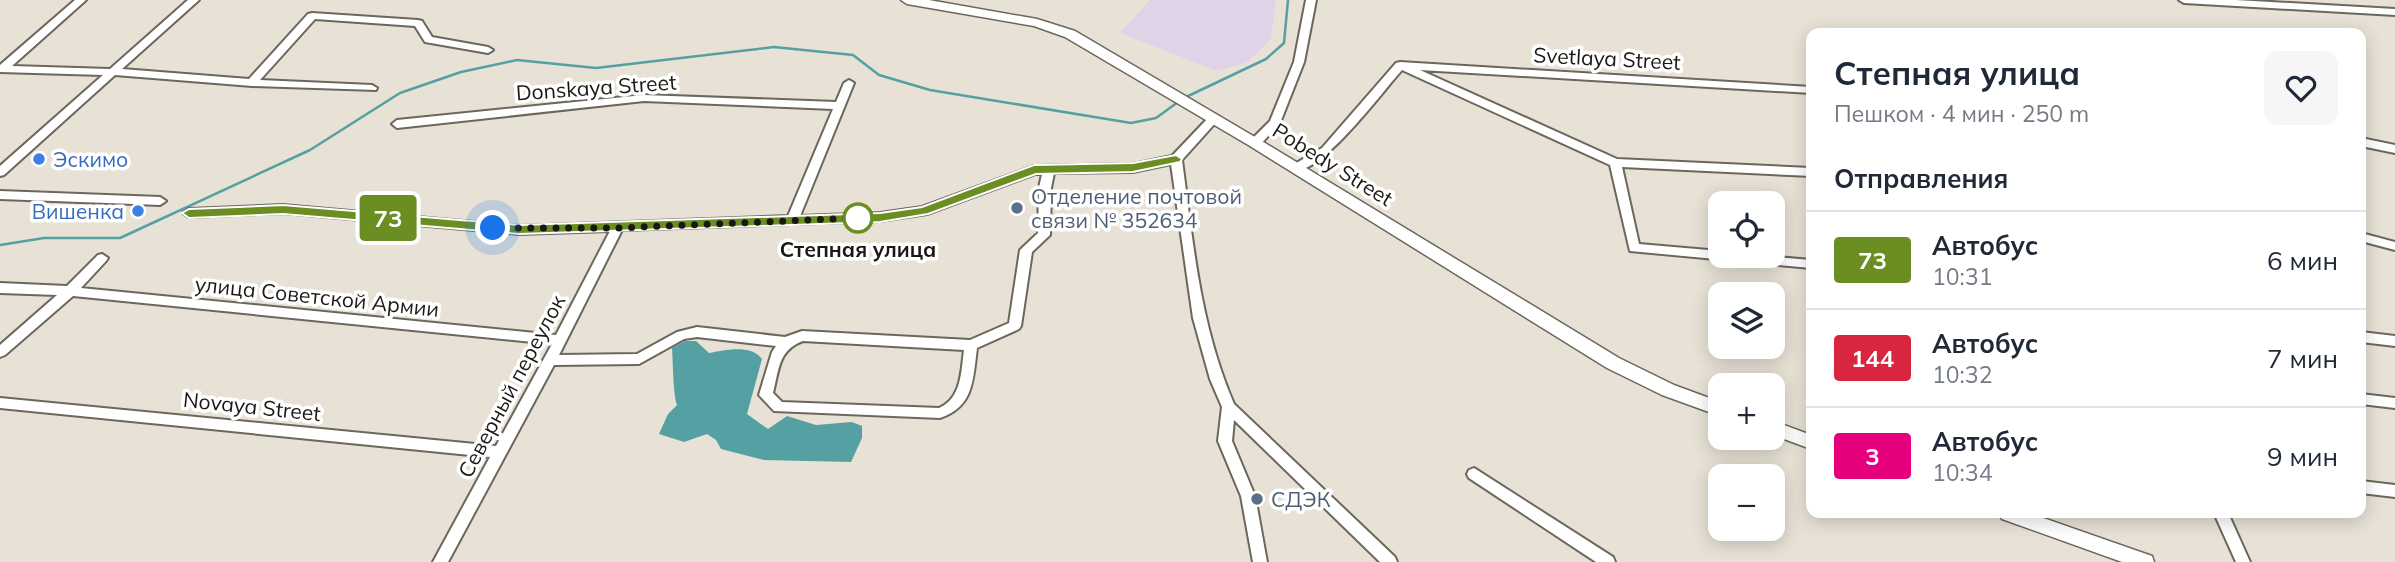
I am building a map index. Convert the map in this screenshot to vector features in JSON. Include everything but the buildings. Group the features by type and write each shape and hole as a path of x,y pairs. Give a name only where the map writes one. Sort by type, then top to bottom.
{"street":[{"path":"1,69 81,0"},
{"path":"0,172 116,72 194,0"},
{"name":"Pobedy Street","path":"907,0 977,6 1070,34 1255,142 1613,363 1668,390 1708,405"},
{"path":"1255,142 1275,123 1299,62 1311,0"},
{"path":"2184,0 2395,12"},
{"path":"252,83 312,16 418,23 429,40 488,50"},
{"path":"1297,168 1326,151 1400,65 1615,163 1806,173"},
{"name":"Svetlaya Street","path":"1400,65 1806,90"},
{"path":"1,69 116,72 252,83 372,88"},
{"path":"792,220 849,83"},
{"name":"Donskaya Street","path":"397,124 644,98 840,106"},
{"path":"189,213 283,209 519,230 880,217 923,211 1034,170 1133,168 1176,159 1214,118"},
{"path":"2366,143 2395,149"},
{"path":"1176,159 1204,341 1215,380 1229,407 1390,562"},
{"path":"1615,163 1634,248 1806,264"},
{"path":"550,360 639,359 681,334 697,332 786,342 802,336 971,345 1015,326 1026,250 1044,235 1045,188 1049,169"},
{"path":"0,195 160,201"},
{"name":"Северный переулок","path":"440,562 550,360 617,228"},
{"path":"2366,238 2395,246"},
{"path":"0,352 70,291 102,258"},
{"name":"улица Советской Армии","path":"0,288 70,291 560,340"},
{"path":"2366,338 2395,341"},
{"path":"786,342 778,352 766,395 779,407 940,413 953,410 962,401 971,345"},
{"path":"2366,400 2395,403"},
{"name":"Novaya Street","path":"0,403 499,452"},
{"path":"1229,407 1225,441 1248,496 1260,562"},
{"path":"1785,432 1806,440"},
{"path":"1474,474 1608,562"},
{"path":"2366,488 2395,491"},
{"path":"2022,518 2145,562"},
{"path":"2223,518 2243,562"}],"shaded area":[{"path":"1150,0 1276,0 1271,39 1248,62 1217,71 1120,33"}],"water":[{"path":"685,341 696,341 709,353 745,350 762,359 747,414 768,429 787,416 816,425 852,422 862,426 862,438 851,462 764,460 721,449 716,440 707,434 684,442 659,434 668,414 677,405 672,348"}],"waterway":[{"path":"1184,98 1266,59 1284,43 1288,0"},
{"path":"0,245 44,238 120,238 310,150 400,93 461,72 517,60 596,68 774,47 853,55 879,75 930,90 1131,123 1156,118 1178,102"}],"bus line":[{"name":"73","path":"189,213 283,209 519,230 880,217 923,211 1034,170 1133,168 1176,159"}],"place":[{"name":"Эскимо","path":"39,159"},
{"name":"Отделение почтовой связи № 352634","path":"1017,208"},
{"name":"Вишенка","path":"138,211"},
{"name":"Степная улица","path":"858,218"},
{"name":"СДЭК","path":"1257,499"}],"route":[{"path":"493,228 617,228 858,218"}]}
